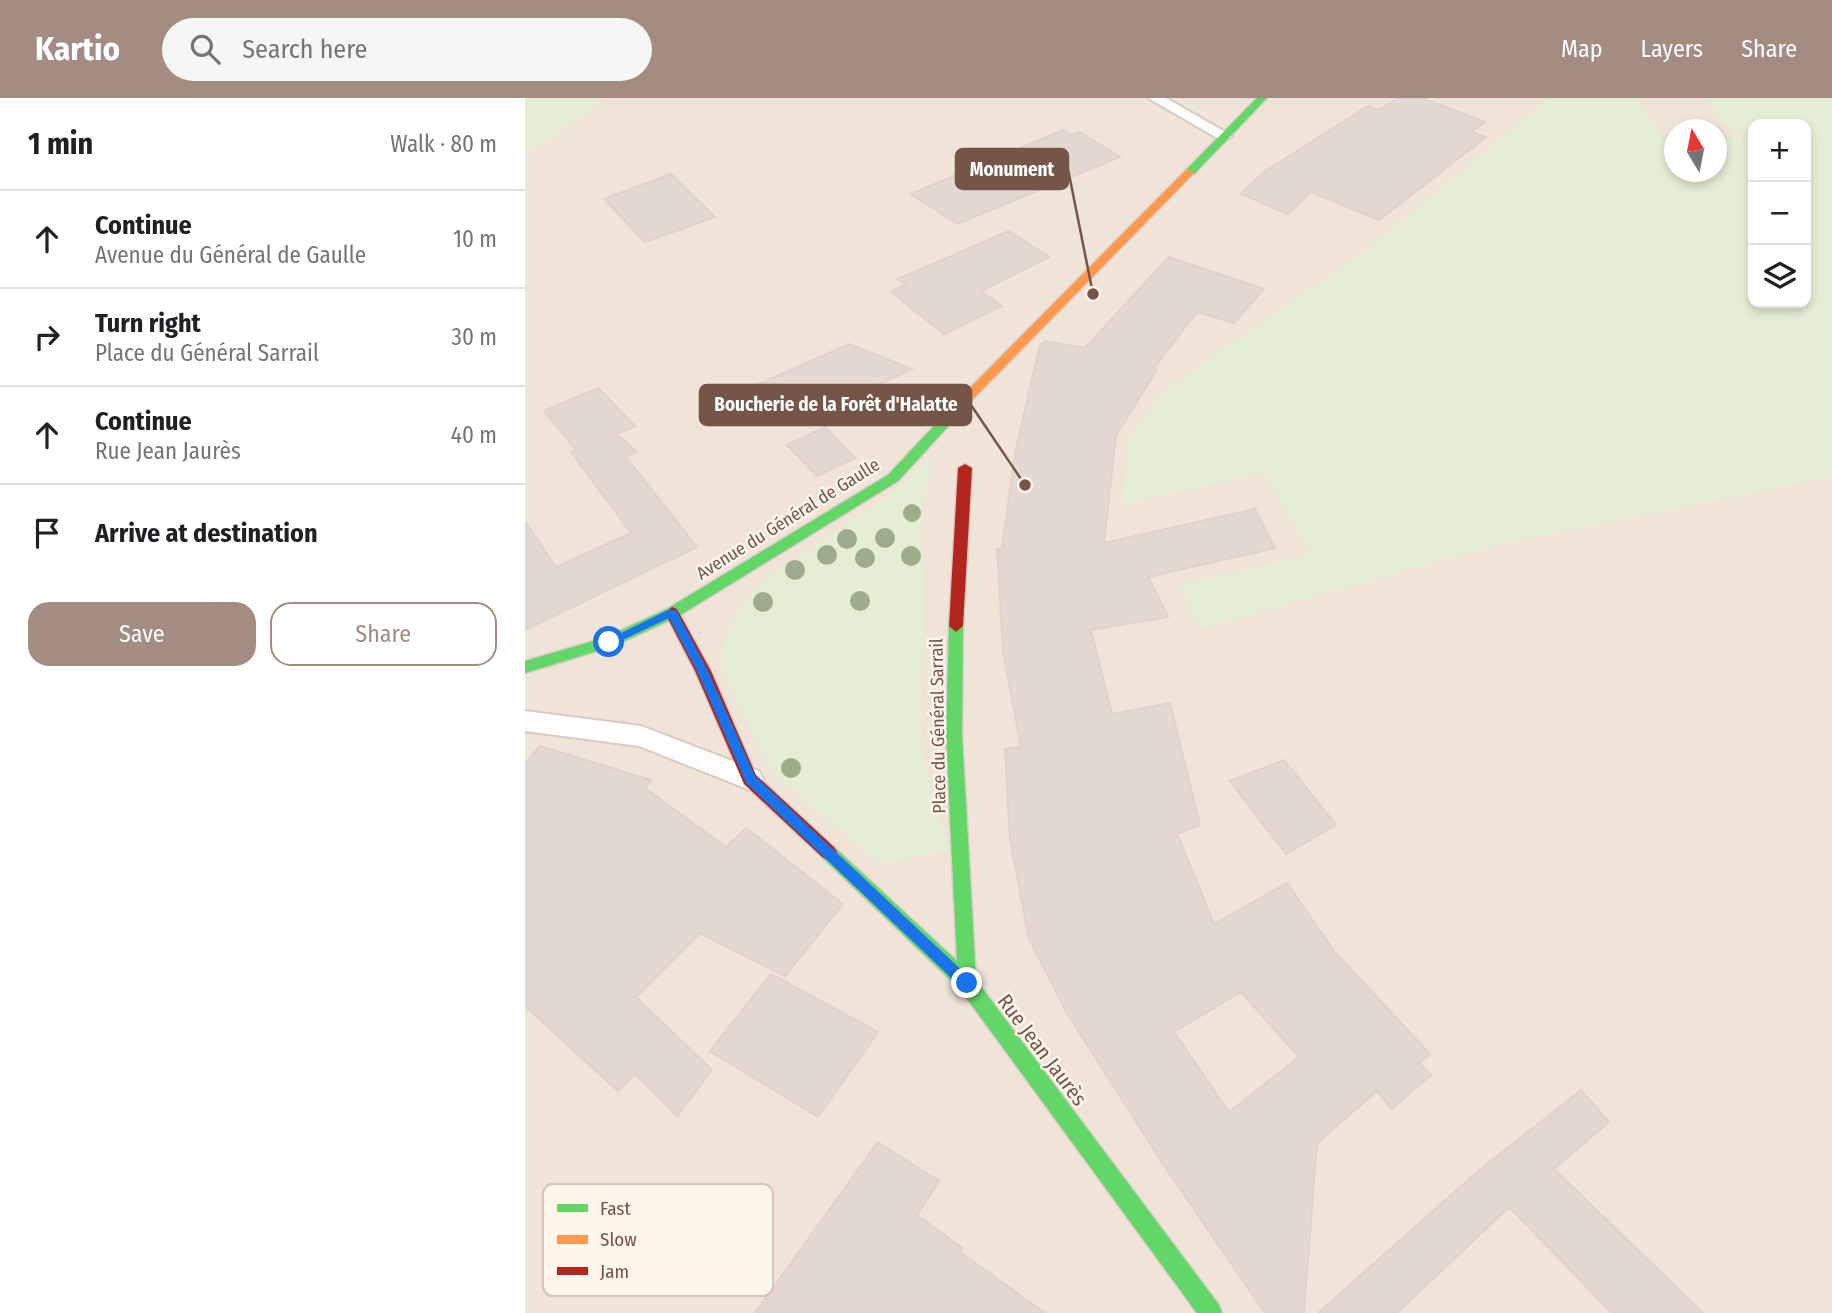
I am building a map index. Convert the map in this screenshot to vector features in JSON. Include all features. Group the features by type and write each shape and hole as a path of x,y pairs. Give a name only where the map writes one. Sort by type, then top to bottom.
{"street":[{"name":"Avenue du Général de Gaulle","path":"525,667 609,642 672,613 893,478 990,373 1053,313 1262,98"},
{"name":"Place du Général Sarrail","path":"965,468 957,568 954,735 967,983"},
{"path":"672,613 702,671 750,779"},
{"name":"Rue Jean Jaurès","path":"750,779 967,983 1211,1313"}],"lane":[{"path":"1155,98 1224,136"},
{"path":"525,720 641,736 750,779"}],"shaded area":[{"path":"606,98 1832,98 1832,1313 525,1313 525,157"}],"green space":[{"path":"525,98 606,98 525,157"},
{"path":"1549,98 1636,98 1664,141 1664,182 1727,182 1727,139 1739,138 1727,123 1727,119 1723,119 1706,98 1832,98 1832,477 1497,545 1201,629 1180,585 1311,554 1265,472 1122,505 1129,439 1161,393 1366,250"},
{"path":"932,454 929,482 920,508 924,572 921,740 930,789 950,850 881,864 774,774 721,671 722,649 734,618 758,585 898,489"}],"building":[{"path":"1398,98 1423,98 1485,122 1471,132 1486,137 1379,220 1311,192 1288,214 1241,194 1264,172 1368,106 1379,110"},
{"path":"1063,130 1072,135 1080,132 1120,157 957,224 911,194"},
{"path":"671,174 715,217 645,242 604,199"},
{"path":"1009,231 1049,257 981,291 1002,306 944,334 891,292 906,284 898,279"},
{"path":"1169,257 1264,289 1234,323 1197,312 1154,368 1157,370 1116,435 1104,543 1255,509 1275,548 1148,577 1168,617 1091,630 1112,714 1170,703 1200,825 1177,834 1214,924 1287,883 1334,951 1430,1054 1419,1063 1431,1075 1392,1109 1377,1091 1317,1143 1304,1313 1265,1313 1165,1167 1067,1013 1029,939 1010,839 1005,749 1021,747 1003,651 997,549 1002,548 1015,453 1040,345 1045,341 1085,348","holes":["1241,992 1299,1057 1229,1112 1174,1032"]},
{"path":"849,344 912,369 792,425 752,387"},
{"path":"598,388 635,426 617,434 637,452 626,457 697,547 525,630 525,521 556,567 631,533 571,452 576,450 544,411"},
{"path":"825,427 855,458 817,476 787,445"},
{"path":"540,746 651,780 645,788 726,847 746,828 843,904 785,976 700,933 636,997 712,1070 677,1116 635,1074 618,1091 525,1006 525,764"},
{"path":"1284,760 1336,825 1286,854 1230,781"},
{"path":"771,974 878,1032 818,1117 710,1051"},
{"path":"1581,1090 1609,1122 1554,1169 1703,1313 1612,1313 1509,1207 1397,1313 1318,1313 1477,1172"},
{"path":"878,1142 939,1181 917,1215 962,1248 960,1252 1045,1313 755,1313 767,1296 773,1296 773,1288"}],"traffic: fast":[{"path":"1190,172 1262,98"},
{"path":"525,667 609,642 672,613 893,478 970,395"},
{"path":"956,626 954,735 967,983"},
{"path":"828,852 967,983 1211,1313"}],"traffic: slow":[{"path":"970,395 1190,172"}],"traffic: jam":[{"path":"956,626 965,468"},
{"path":"672,613 703,671 750,779 828,852"}],"place":[{"name":"Monument","path":"1093,294"},
{"name":"Boucherie de la Forêt d'Halatte","path":"1025,485"}],"route":[{"path":"609,642 672,613 702,671 750,779 967,983"}]}
